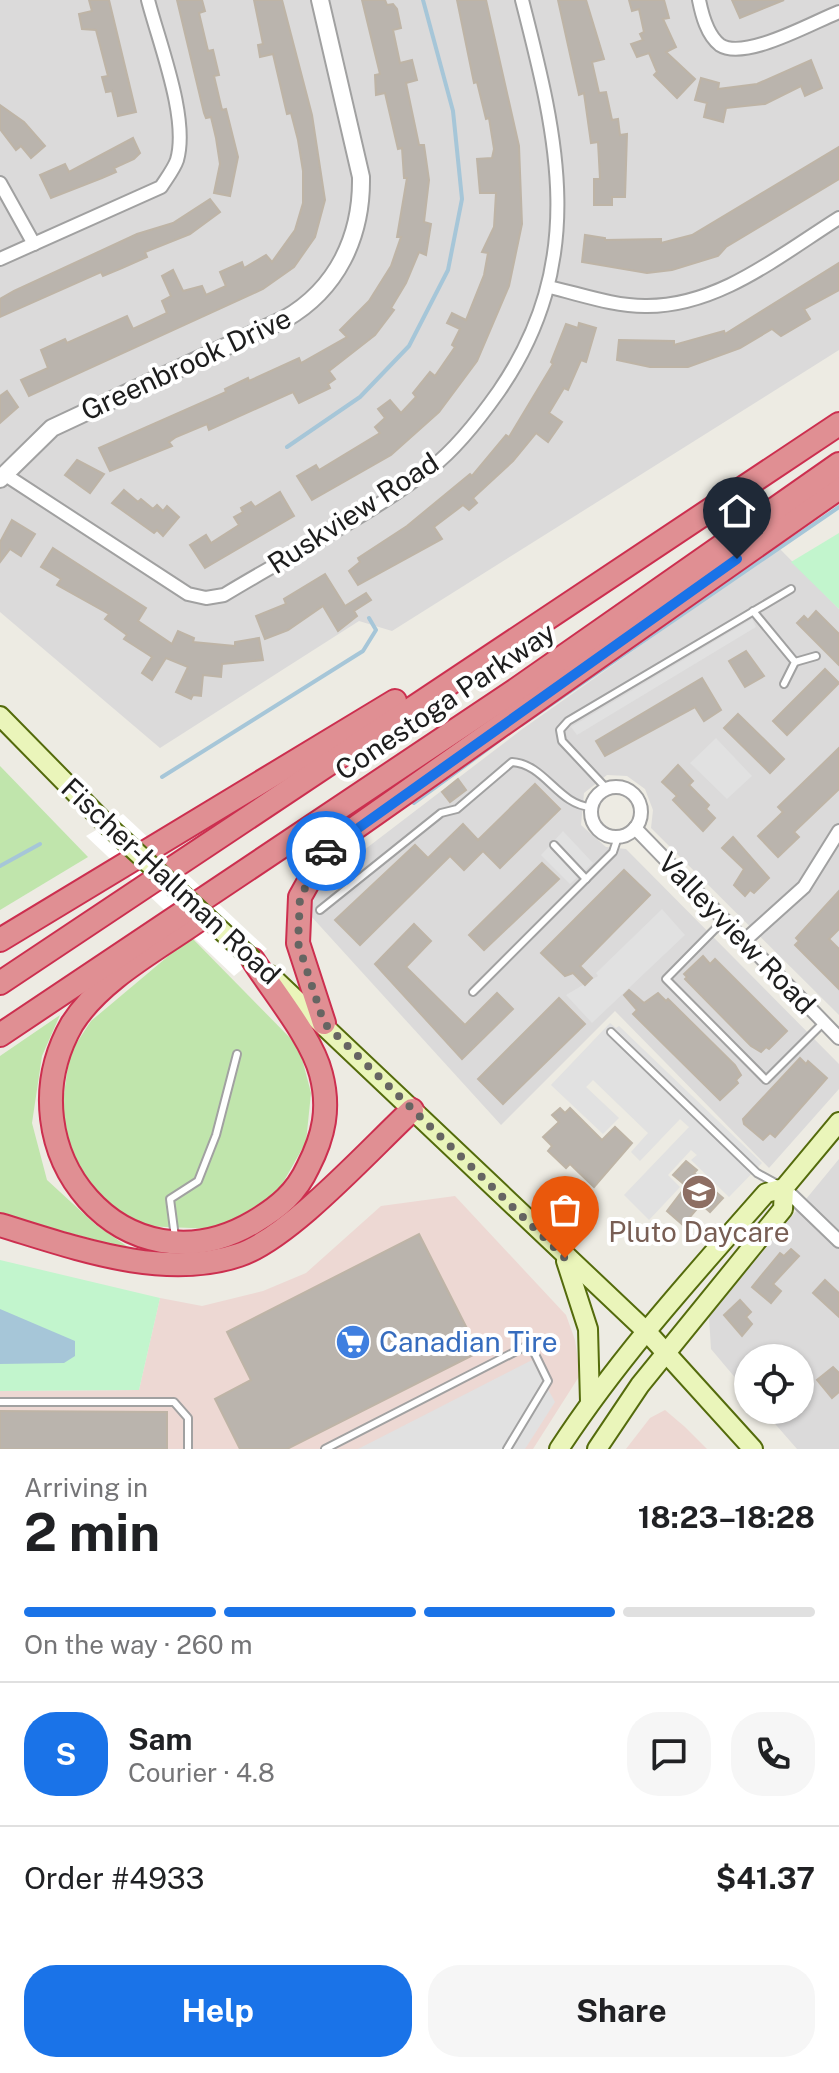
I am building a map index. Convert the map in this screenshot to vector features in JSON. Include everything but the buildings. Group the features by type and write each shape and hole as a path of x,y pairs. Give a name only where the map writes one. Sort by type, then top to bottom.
{"highway":[{"name":"Conestoga Parkway","path":"0,983 839,424"},
{"name":"Conestoga Parkway","path":"0,1035 299,837 839,464"},
{"path":"324,1023 298,943 300,897 328,847 839,488"},
{"path":"0,940 434,677 475,664"},
{"path":"253,960 317,1061 327,1110 318,1148 298,1189 275,1209 232,1235 157,1240 107,1220 69,1180 56,1157 48,1128 50,1076 73,1023 117,978 271,868 299,837"},
{"path":"0,1225 113,1256 188,1264 240,1255 286,1229 418,1116"}],"main road":[{"name":"Fischer-Hallman Road","path":"0,716 106,824 324,1023 565,1258 647,1332 753,1449"},
{"path":"559,1449 590,1402 766,1193 784,1188 839,1122"},
{"path":"597,1449 640,1385 783,1209 784,1188"},
{"path":"565,1258 588,1329 590,1402"}],"street":[{"path":"0,259 161,187 177,162 180,138 176,110 148,0"},
{"name":"Greenbrook Drive","path":"2,477 52,428 285,319 310,305 325,289 350,249 362,199 361,177 320,0"},
{"name":"Ruskview Road","path":"2,477 188,594 206,598 224,595 433,466 488,407 512,372 539,318 549,287 556,233 557,164 551,113 522,0"},
{"path":"699,0 711,34 721,45 738,49 757,46 839,12"},
{"path":"0,183 34,244"},
{"path":"549,287 628,306 667,305 729,286 839,218"},
{"name":"Valleyview Road","path":"607,789 623,788 636,797 641,813 635,828 618,837"},
{"path":"607,789 600,793 591,807 597,829 618,837"},
{"name":"Valleyview Road","path":"635,828 839,1038"},
{"path":"744,941 804,887 839,831"},
{"path":"784,1188 839,1241"}],"lane":[{"path":"607,789 562,741 560,730 568,721 791,589"},
{"path":"753,611 795,662"},
{"path":"784,684 795,662 816,656"},
{"path":"320,910 441,813 457,809 512,762 527,763 576,806 591,807"},
{"path":"473,992 613,852 618,837"},
{"path":"554,845 586,879"},
{"path":"724,920 666,979 766,1080 824,1022"},
{"path":"611,1032 757,1173 784,1188"},
{"path":"176,1241 170,1199 198,1181 216,1135 237,1054"},
{"path":"325,1449 530,1344 548,1381 507,1449"},
{"path":"0,1402 174,1402 188,1418 188,1449"}],"shaded area":[{"path":"0,0 839,0 839,350 392,631 359,621 160,748 0,612"},
{"path":"779,548 839,609 839,1015 651,828 653,810 645,789 627,776 607,775 584,793 581,825 606,847 626,849 839,1064 839,1089 769,1168 615,1011 501,1125 310,915 317,886 521,730"},
{"path":"752,619 756,627 577,735 571,727"},
{"path":"716,738 752,776 727,799 690,763"},
{"path":"563,831 593,863 570,884 541,855"},
{"path":"662,909 685,935 592,1023 566,995 598,976 596,973"},
{"path":"610,1023 616,1028 619,1026 762,1163 729,1197 691,1160 697,1155 691,1150 668,1175 680,1187 649,1220 624,1195 689,1127 680,1119 640,1161 631,1152 648,1133 593,1080 586,1087 619,1118 603,1134 551,1085"},
{"path":"839,1159 839,1449 797,1449 775,1424 814,1424 814,1344 734,1344 734,1376 711,1349 709,1317"},
{"path":"455,1196 566,1315 575,1340 580,1375 533,1449 0,1449 0,1391 139,1390 160,1298 202,1306 263,1291 306,1273 381,1206"},
{"path":"532,1360 555,1402 525,1449 358,1449"},
{"path":"665,1410 707,1449 626,1449 650,1418"}],"green space":[{"path":"839,533 839,609 791,562"},
{"path":"0,766 88,857 0,910"},
{"path":"191,937 299,1047 311,1093 306,1142 276,1195 215,1229 143,1226 116,1211 89,1182 68,1148 61,1114 70,1053 91,1021"},
{"path":"60,1015 42,1056 32,1123 47,1180 96,1225 131,1249 0,1215 0,1056"},
{"path":"0,1260 160,1298 139,1390 0,1391"}],"water":[{"path":"0,1309 75,1341 75,1356 64,1363 0,1364"}],"pier":[{"path":"123,814 267,949 234,976 86,836"}],"waterway":[{"path":"287,447 360,397 409,346 448,270 462,199 453,111 423,0"},
{"path":"521,725 839,507"},
{"path":"162,777 363,651 376,630 369,618"},
{"path":"414,803 504,737"},
{"path":"0,866 40,844"}],"way so far":[{"path":"326,851 300,897 298,943 324,1023 565,1258"}],"place":[{"name":"Pluto Daycare","path":"699,1192"},
{"name":"Canadian Tire","path":"353,1342"}],"route":[{"path":"326,851 737,559"}]}
